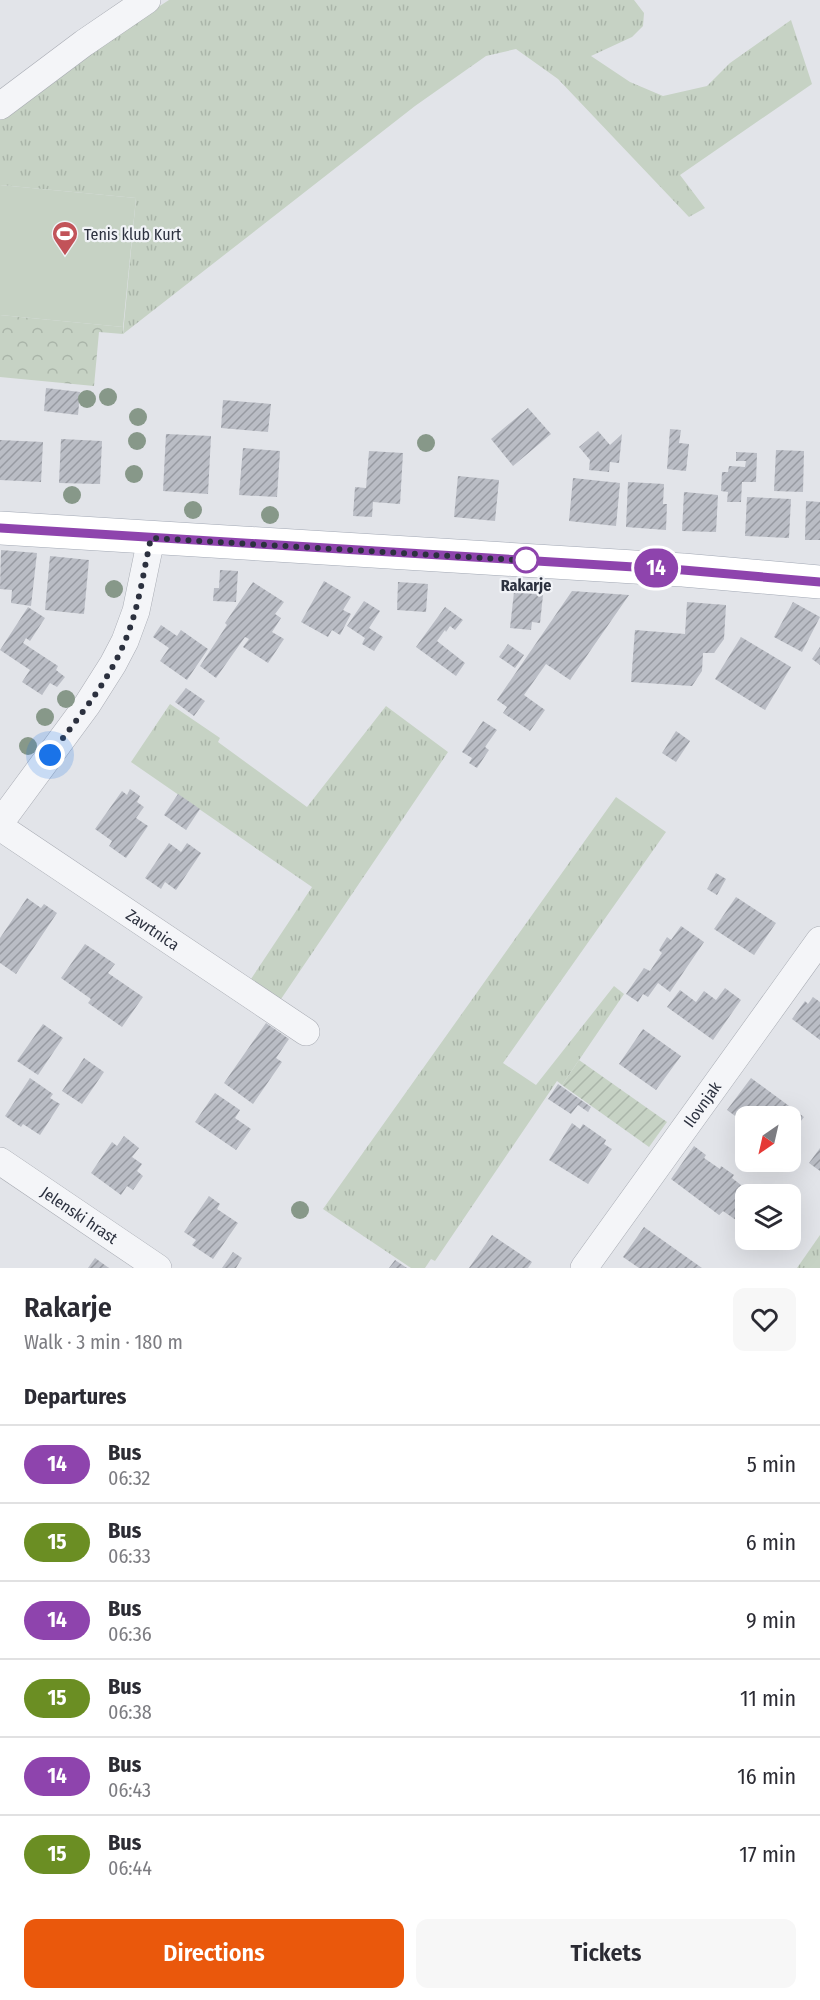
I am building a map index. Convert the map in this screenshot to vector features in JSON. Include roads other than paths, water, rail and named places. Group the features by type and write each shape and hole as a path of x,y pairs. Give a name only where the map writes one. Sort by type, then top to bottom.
{"main road":[{"path":"0,528 661,568 820,582"}],"street":[{"path":"0,106 84,43 147,0"},
{"path":"0,825 87,705 113,664 125,641 136,611 151,538"},
{"name":"Zavrtnica","path":"0,825 306,1032"},
{"name":"Ilovnjak","path":"584,1268 820,940"},
{"name":"Jelenski hrast","path":"0,1161 158,1268"}],"place":[{"name":"Tenis klub Kurt","path":"65,257"},
{"name":"Rakarje","path":"526,560"}]}
